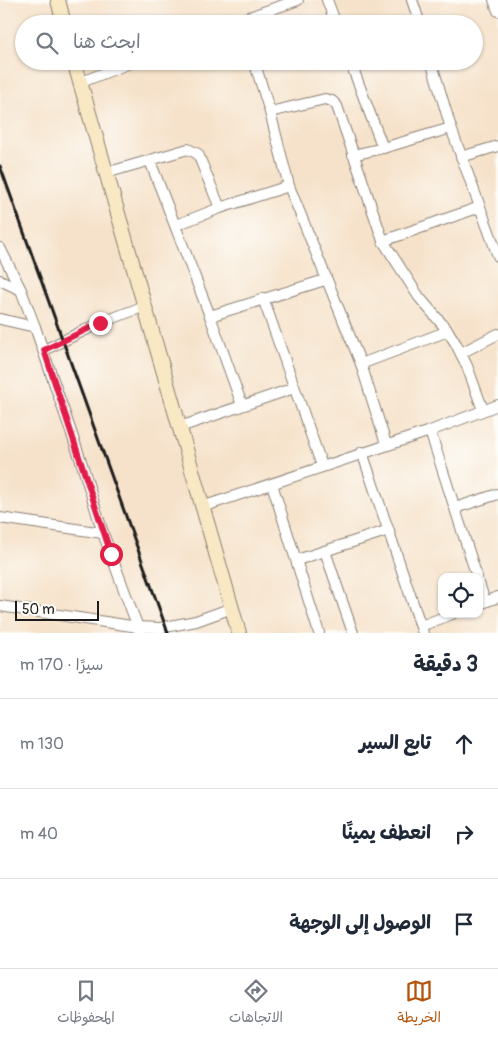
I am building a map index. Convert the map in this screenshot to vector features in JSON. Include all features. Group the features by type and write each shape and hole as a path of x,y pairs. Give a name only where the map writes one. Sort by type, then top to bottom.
{"main road":[{"path":"58,0 62,15"},
{"path":"76,70 239,633"}],"street":[{"path":"327,0 333,15"},
{"path":"412,0 417,15"},
{"path":"494,0 498,11"},
{"path":"257,15 293,1"},
{"path":"79,83 112,70"},
{"path":"257,70 289,186 325,280 361,364 386,444"},
{"path":"353,70 383,148"},
{"path":"434,70 480,207 495,239 498,256"},
{"path":"270,112 325,99 332,101 337,106 383,240 419,297 448,332 461,353 483,410"},
{"path":"353,155 452,128"},
{"path":"462,157 498,146"},
{"path":"106,173 188,149 198,154 220,208"},
{"path":"150,161 176,225 242,405"},
{"path":"176,225 220,208 289,186"},
{"path":"383,240 480,207"},
{"path":"0,248 21,290 44,350 103,534 139,630"},
{"path":"0,280 21,290"},
{"path":"210,316 325,280"},
{"path":"263,298 322,466"},
{"path":"44,350 100,323 145,306"},
{"path":"0,318 35,327"},
{"path":"361,364 448,332"},
{"path":"461,353 498,334"},
{"path":"180,427 294,388"},
{"path":"202,507 386,444 430,431 498,405"},
{"path":"430,431 476,573"},
{"path":"362,452 422,629 444,618"},
{"path":"272,484 319,633"},
{"path":"455,508 498,494"},
{"path":"0,518 103,534"},
{"path":"297,560 389,530"},
{"path":"325,551 353,633"},
{"path":"483,603 498,597"},
{"path":"0,606 139,630 196,621 232,608"}],"railway":[{"path":"0,166 168,633"}],"route":[{"path":"100,323 44,350 111,554"}]}
